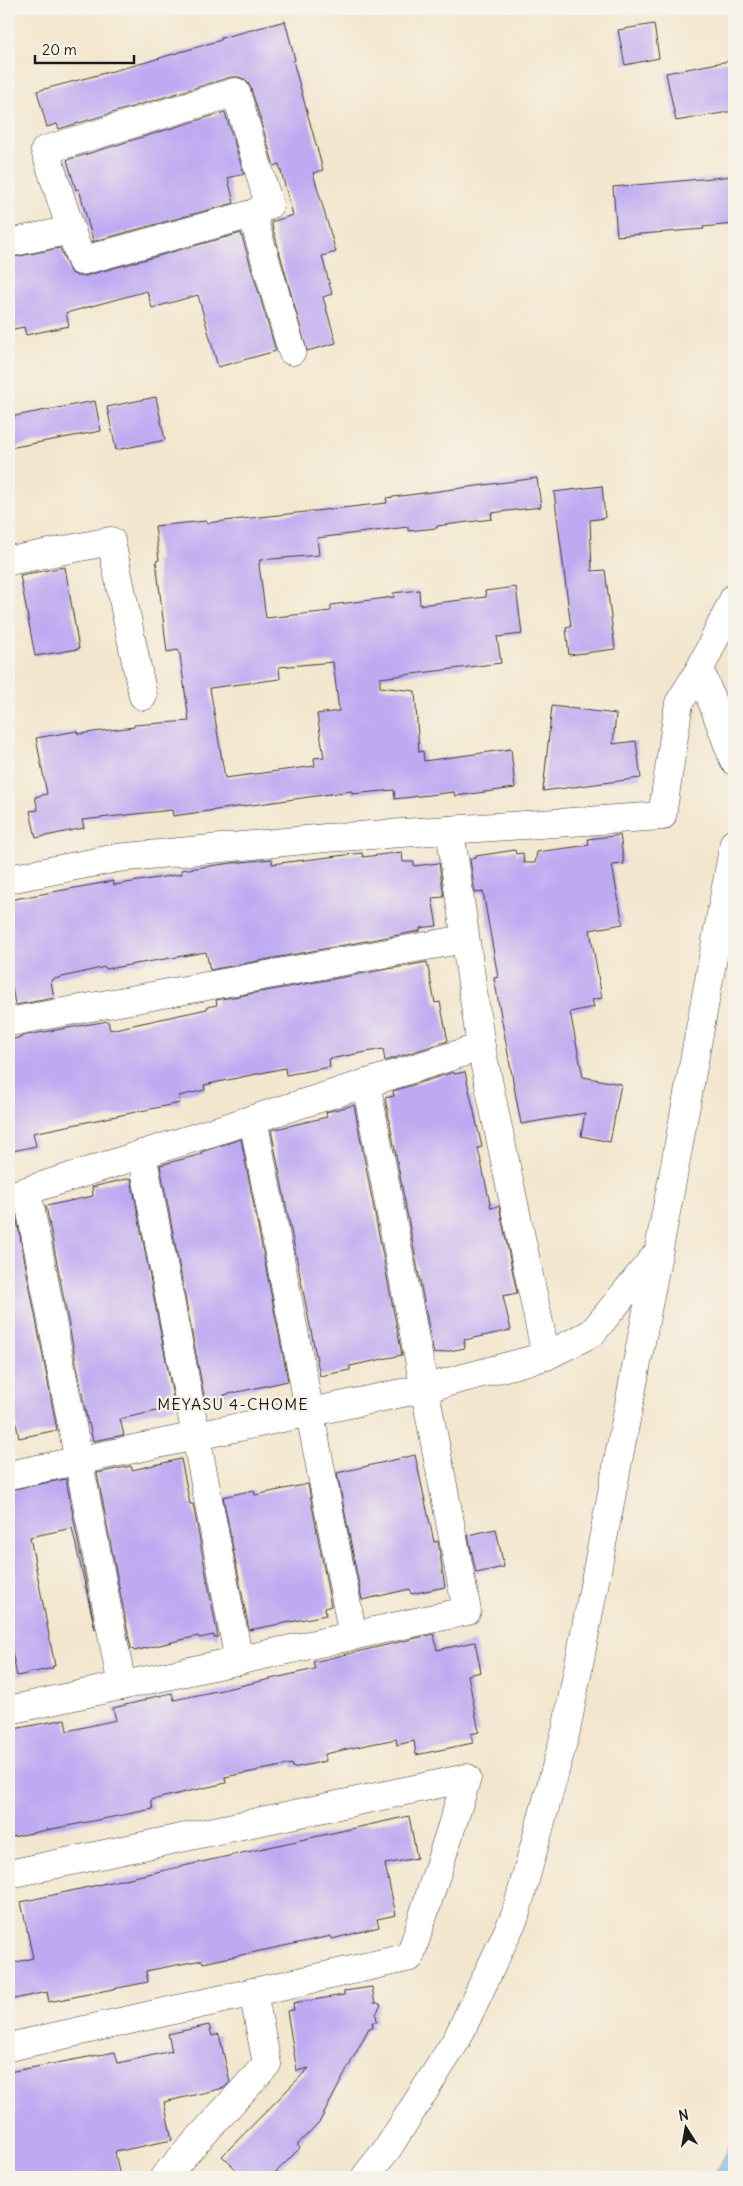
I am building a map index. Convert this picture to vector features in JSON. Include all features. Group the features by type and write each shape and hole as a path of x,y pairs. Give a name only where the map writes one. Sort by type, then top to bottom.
{"street":[{"path":"236,92 270,205 252,214 81,261 71,230 44,150 236,92"},
{"path":"252,214 292,351"},
{"path":"9,243 71,230"},
{"path":"9,558 14,560 111,541 143,696"},
{"path":"9,880 117,858 326,838 662,816 679,703 700,669 734,598"},
{"path":"700,669 734,761"},
{"path":"450,830 481,1047 546,1356"},
{"path":"365,2177 388,2148 457,2039 515,1916 566,1731 734,843"},
{"path":"9,1022 465,939"},
{"path":"122,1686 78,1461 18,1194 481,1047"},
{"path":"9,1710 467,1611 426,1388 366,1083"},
{"path":"253,1119 353,1636"},
{"path":"142,1154 239,1661"},
{"path":"9,1475 426,1388 546,1356 592,1333 658,1252"},
{"path":"9,1874 467,1778 410,1957 9,2047"},
{"path":"164,2177 267,2064 253,1992"}],"water":[{"path":"734,2137 734,2177 714,2177"}],"building":[{"path":"285,21 295,60 293,61 323,170 313,173 336,252 322,256 332,294 323,297 336,343 307,351 271,222 293,215 279,164 274,166 251,88 246,80 239,77 231,77 59,129 57,124 47,127 37,91 143,63 221,40 221,38"},
{"path":"654,24 659,58 625,65 618,30"},
{"path":"734,60 734,111 676,121 666,73"},
{"path":"225,112 244,174 228,178 234,203 91,242 93,241 79,189 76,190 67,160"},
{"path":"734,176 734,224 703,227 704,229 617,236 613,187"},
{"path":"241,233 276,351 218,367 198,295 152,308 147,291 66,313 69,326 26,335 24,327 9,330 9,258 60,248 70,272 77,276 85,276"},
{"path":"156,397 165,440 116,450 107,407"},
{"path":"95,401 101,431 9,448 9,417"},
{"path":"537,478 541,507 491,513 492,519 437,526 437,528 408,531 408,527 317,538 319,555 260,560 259,565 266,618 331,611 331,605 394,597 393,593 419,590 420,605 486,597 485,591 516,587 522,634 497,637 501,663 380,678 380,687 415,691 419,752 423,751 424,761 511,749 515,788 455,796 454,792 395,799 394,790 352,794 352,791 173,816 172,810 82,820 84,828 36,838 30,811 38,810 35,797 47,794 36,738 77,731 78,734 134,727 134,725 189,721 180,655 178,650 167,652 156,561 159,560 155,526 206,521 206,523 387,503 386,498","holes":["333,662 339,711 317,714 324,757 314,758 315,766 225,778 210,688 280,679 279,667"]},
{"path":"602,486 605,518 590,520 592,571 605,570 615,649 569,655 566,628 571,627 554,492"},
{"path":"65,567 79,649 35,656 20,575"},
{"path":"552,706 616,714 613,744 636,741 641,778 543,791"},
{"path":"620,835 624,864 612,865 623,924 590,930 602,998 592,1000 594,1007 570,1012 583,1077 621,1084 610,1142 581,1136 585,1113 521,1124 494,978 498,977 483,892 475,893 470,859 476,858 476,856 515,850 516,854 523,853 524,863 535,863 537,852 589,845 588,839"},
{"path":"402,852 403,862 414,862 414,866 439,863 444,897 432,898 437,926 420,928 420,931 210,970 206,952 106,969 105,967 54,979 51,981 54,998 15,1005 12,986 9,986 9,900 113,881 114,885 182,874 181,870 232,863 272,859 272,864 362,853 363,857"},
{"path":"427,962 435,1003 440,1002 448,1041 385,1061 383,1049 329,1059 330,1067 286,1075 285,1068 204,1085 205,1090 179,1096 180,1103 33,1133 36,1146 9,1152 9,1040 21,1036 108,1021 110,1030 207,1009 207,1007 217,1005 216,1000"},
{"path":"454,1072 454,1074 465,1072 482,1147 478,1148 491,1208 499,1206 517,1293 503,1296 511,1330 464,1340 465,1348 434,1354 385,1098 394,1096 393,1091"},
{"path":"354,1105 402,1355 350,1366 350,1370 320,1376 271,1130 327,1117 326,1112"},
{"path":"241,1139 288,1381 205,1401 160,1165 202,1154 201,1152"},
{"path":"131,1178 175,1407 120,1419 124,1435 93,1441 88,1424 46,1206 93,1196 92,1187"},
{"path":"16,1215 57,1430 19,1438 9,1389 9,1217"},
{"path":"415,1455 434,1542 438,1541 445,1587 411,1594 410,1589 362,1600 337,1473"},
{"path":"181,1459 190,1504 193,1504 218,1637 214,1638 214,1635 199,1638 198,1636 134,1651 131,1649 97,1473 131,1466 132,1470"},
{"path":"66,1479 95,1629 72,1528 30,1537 55,1666 17,1676 9,1637 9,1490"},
{"path":"308,1484 331,1606 325,1608 326,1615 249,1630 223,1497 254,1490 255,1495"},
{"path":"496,1529 504,1567 476,1573 468,1535"},
{"path":"434,1634 437,1650 475,1642 481,1672 468,1675 479,1732 471,1734 473,1743 416,1755 414,1741 397,1745 396,1739 325,1754 326,1761 293,1768 292,1764 225,1777 226,1783 151,1800 153,1809 12,1837 9,1818 9,1730 65,1719 67,1731 116,1720 113,1708 145,1699 172,1693 174,1700 315,1669 313,1662"},
{"path":"409,1816 417,1858 385,1864 396,1915 377,1919 379,1927 332,1939 331,1936 203,1963 202,1960 146,1971 148,1982 49,2002 47,1992 9,2000 9,1964 33,1958 21,1902"},
{"path":"372,1987 375,2004 376,2002 381,2005 376,2014 377,2022 372,2022 373,2028 369,2028 320,2121 297,2145 300,2148 271,2177 244,2177 222,2156 309,2068 297,2071 287,2011 294,2010 293,2003 344,1995 344,1991"},
{"path":"209,2025 212,2036 219,2034 230,2082 224,2088 164,2102 172,2140 115,2152 120,2177 9,2177 9,2072 115,2052 118,2063 172,2051 168,2034"}],"district":[{"name":"MEYASU 4-CHOME","path":"233,1404"}]}
